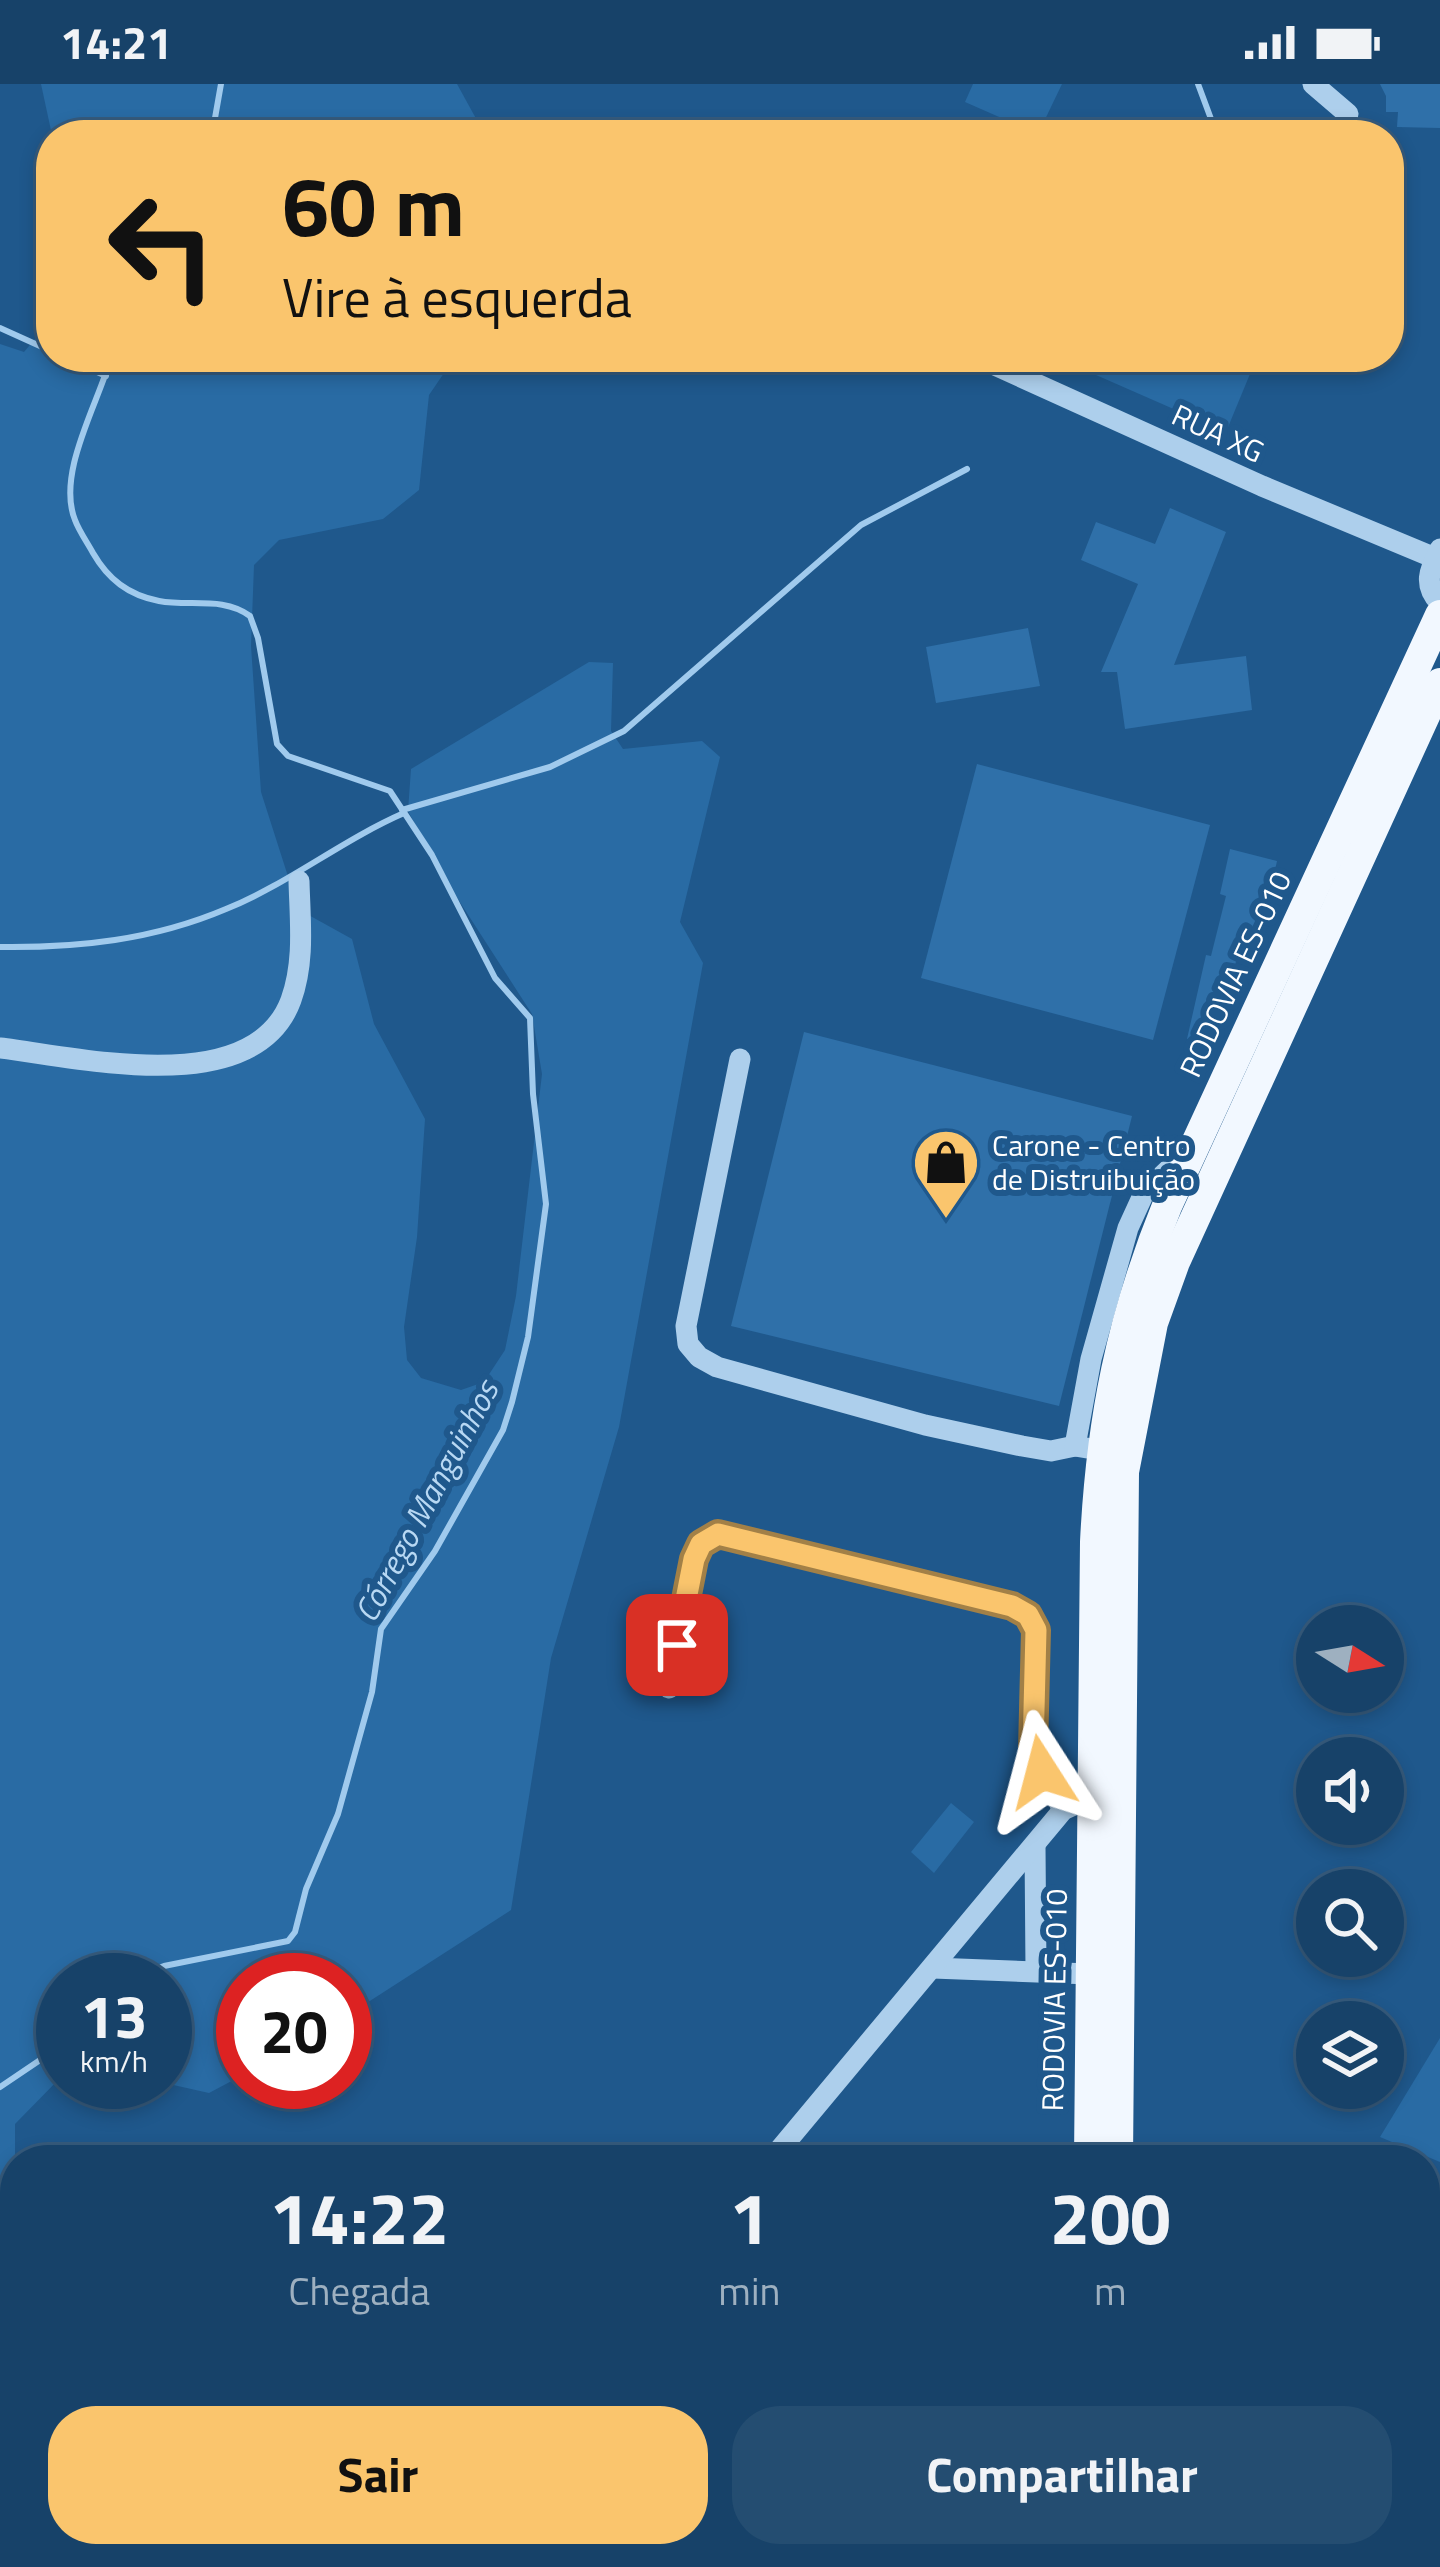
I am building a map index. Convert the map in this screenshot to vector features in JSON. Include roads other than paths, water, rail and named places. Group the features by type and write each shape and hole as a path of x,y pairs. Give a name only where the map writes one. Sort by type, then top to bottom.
{"main road":[{"name":"RODOVIA ES-010","path":"1089,2145 1095,1542 1088,1448 1109,1390 1131,1303 1167,1206 1440,615"},
{"path":"1118,2145 1124,1472 1154,1323 1175,1262 1440,682"}],"street":[{"path":"1313,84 1348,115"},
{"name":"RUA XG","path":"1010,372 1262,486 1438,553 1428,580 1440,603"},
{"path":"0,1048 132,1066 183,1064 242,1051 272,1029 290,1003 302,954 299,880"},
{"path":"740,1059 686,1326 688,1344 699,1358 792,1390 925,1424 1044,1450 1088,1448"},
{"path":"669,1688 694,1559 701,1544 718,1534 1012,1606 1028,1615 1036,1630 1033,1750 1063,1810"},
{"path":"784,2145 1063,1810 1093,1797"},
{"path":"1035,1846 1036,1971"},
{"path":"933,1968 1090,1974"}],"waterway":[{"name":"Córrego Manguinhos","path":"215,120 221,84"},
{"path":"1198,84 1211,120"},
{"path":"0,328 36,344"},
{"path":"97,372 106,376"},
{"name":"Córrego Manguinhos","path":"105,372 71,481 79,528 105,571 128,590 170,603 229,606 250,616 277,744 288,756 390,791 432,855 495,978 530,1018 546,1204 528,1337 503,1430 435,1551 381,1629 372,1692 338,1814 306,1889 295,1932 288,1941 192,1960"},
{"path":"402,810 550,767 624,731 861,525 967,469"},
{"path":"0,947 115,940 199,920 271,887 404,813"},
{"name":"Córrego Manguinhos","path":"0,2087 36,2063"}],"place":[{"name":"Carone - Centro de Distruibuição","path":"946,1221"}]}
